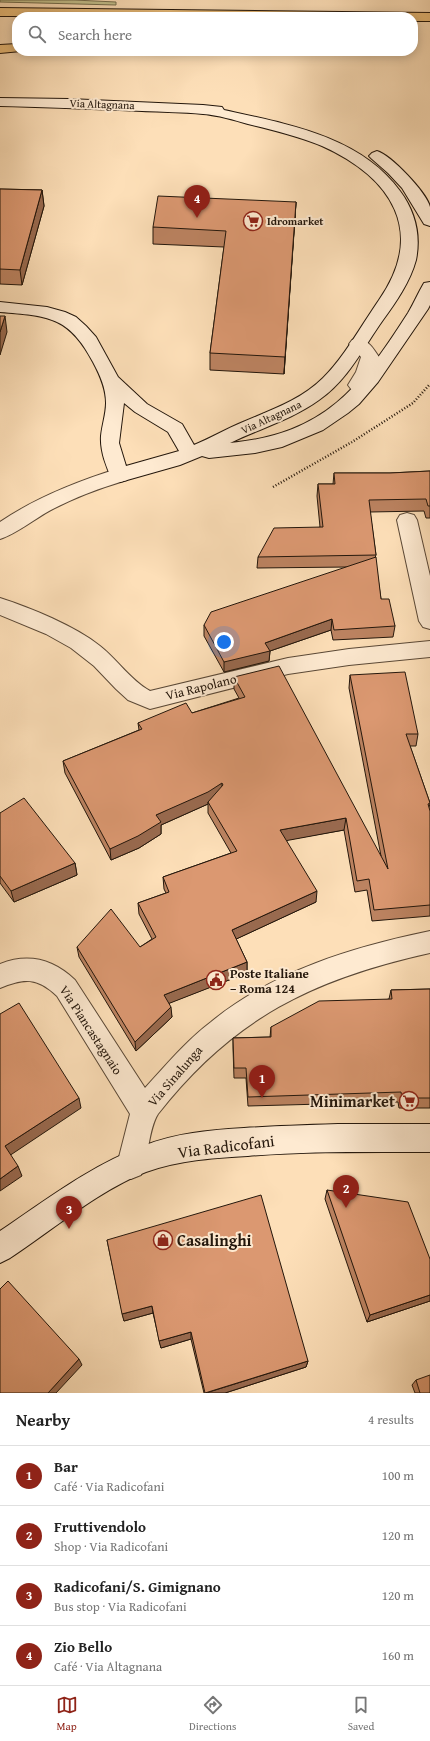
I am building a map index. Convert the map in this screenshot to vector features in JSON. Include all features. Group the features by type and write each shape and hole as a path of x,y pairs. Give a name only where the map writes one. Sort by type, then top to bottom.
{"main road":[{"path":"215,2 350,12"},
{"path":"0,12 12,12"},
{"path":"418,17 430,17"},
{"path":"0,25 12,25"},
{"path":"418,30 430,30"},
{"path":"0,48 12,48"}],"street":[{"name":"Via Altagnana","path":"0,102 69,103 251,114 296,122 322,129 356,144 375,155 396,172 418,197 430,221"},
{"name":"Via Altagnana","path":"190,454 303,403 328,384 342,369 396,286 408,259 411,248 410,230 405,213 398,199 387,184 357,159 334,147 290,131 203,110"},
{"name":"Via Altagnana","path":"190,454 260,446 290,437 316,426 339,411 356,391 364,388 411,321 430,287"},
{"path":"0,307 48,312 60,316 80,328 89,340 112,381 142,408 175,428 190,454 98,481 54,501 0,532"},
{"path":"356,391 370,357 369,353 358,344"},
{"path":"342,369 351,375 356,391"},
{"path":"112,381 115,413 110,441 111,450 120,475"},
{"path":"406,520 430,621"},
{"name":"Via Rapolano","path":"0,606 82,644 103,661 129,690 150,700 288,666 348,657 430,649"},
{"name":"Via Sinalunga","path":"130,1165 144,1112 180,1067 222,1027 283,990 330,969 366,956 430,942"},
{"name":"Via Piancastagnaio","path":"0,976 13,971 31,969 52,975 60,981 66,988 144,1112"},
{"name":"Via Radicofani","path":"0,1248 88,1189 130,1165 176,1151 218,1143 285,1139 430,1138"}],"path":[{"path":"273,487 352,442 413,402 430,384"}],"shaded area":[{"path":"0,0 74,0 116,2 116,5 0,2"}],"building":[{"path":"0,189 42,190 20,270 0,269"},
{"path":"158,196 296,202 285,357 210,353 226,231 153,227"},
{"path":"0,316 5,316 0,332"},
{"path":"430,471 430,506 428,506 426,499 369,500 376,555 258,557 274,528 323,527 318,484 335,484 334,473"},
{"path":"376,557 381,599 389,599 395,626 334,630 332,619 265,643 270,651 224,662 204,625 211,612"},
{"path":"279,666 388,869 350,675 405,672 418,734 406,734 430,803 428,804 430,811 430,905 374,910 369,879 357,881 346,818 280,830 317,891 232,930 247,962 164,995 171,1007 135,1042 77,947 111,909 140,947 156,937 138,903 169,892 163,877 237,851 208,802 223,785 222,783 208,792 156,815 161,822 138,836 110,849 63,761 142,729 138,723 186,703 192,713 245,697 234,677"},
{"path":"24,798 75,863 11,891 0,876 0,813"},
{"path":"430,989 430,1098 402,1098 401,1092 248,1097 246,1068 234,1068 233,1038 271,1037 271,1027 319,1001 392,999 391,990"},
{"path":"19,1003 79,1098 5,1146 18,1166 0,1179 0,1014"},
{"path":"327,1190 408,1202 430,1259 430,1295 370,1315"},
{"path":"261,1195 308,1361 205,1393 191,1332 159,1341 152,1306 122,1314 107,1240"},
{"path":"8,1281 79,1359 48,1393 0,1393 0,1289"},
{"path":"430,1375 430,1393 420,1393 416,1380"}],"place":[{"name":"Zio Bello","path":"197,218"},
{"name":"Idromarket","path":"253,221"},
{"name":"Poste Italiane – Roma 124","path":"216,980"},
{"name":"Bar","path":"262,1098"},
{"name":"Minimarket","path":"409,1101"},
{"name":"Fruttivendolo","path":"346,1208"},
{"name":"Radicofani/S. Gimignano","path":"69,1229"},
{"name":"Casalinghi","path":"163,1240"}]}
